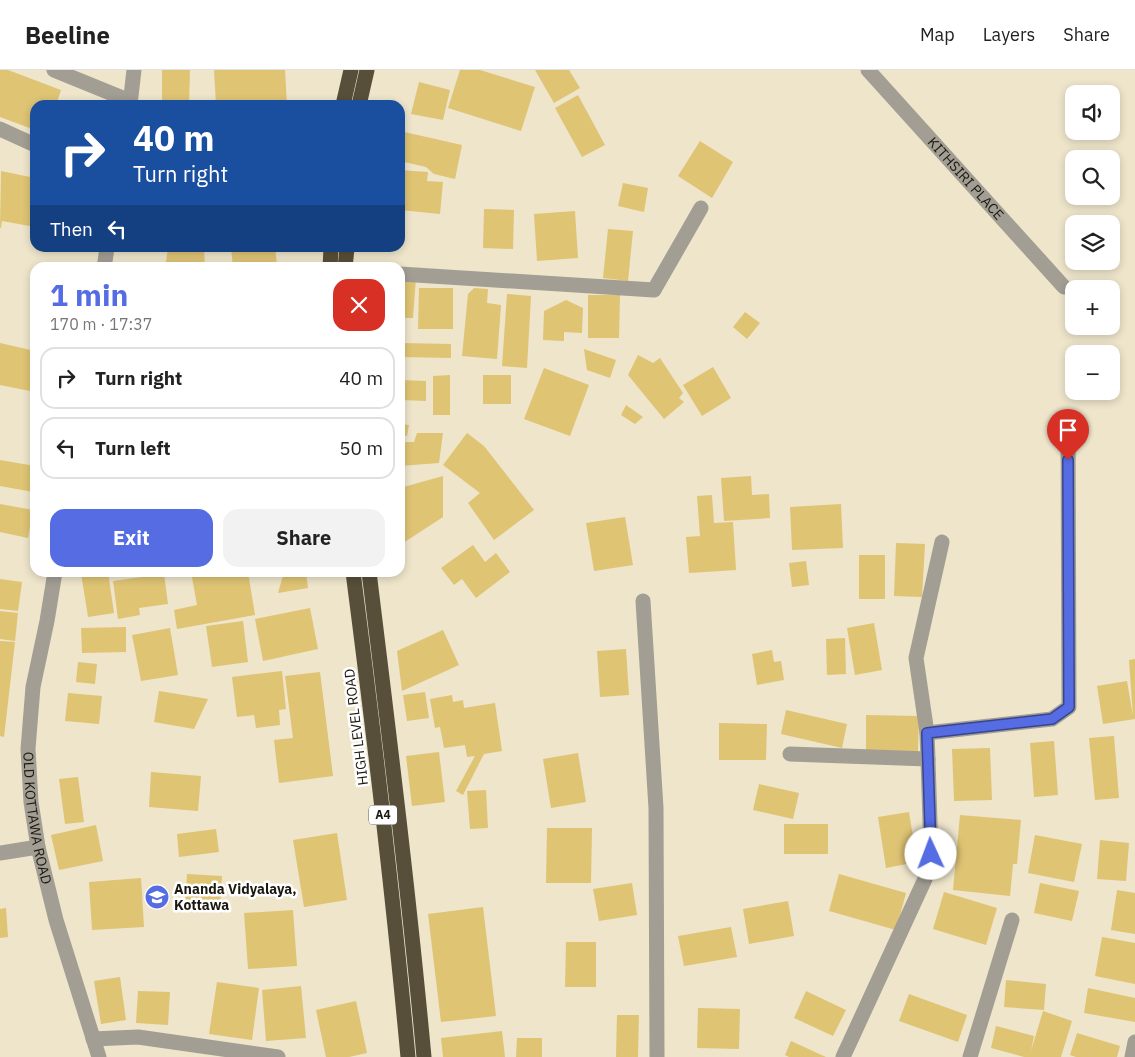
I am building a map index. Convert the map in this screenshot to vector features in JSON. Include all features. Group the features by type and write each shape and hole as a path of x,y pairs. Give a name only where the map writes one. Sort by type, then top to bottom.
{"highway":[{"path":"344,100 351,70"},
{"path":"360,100 367,70"},
{"name":"HIGH LEVEL ROAD","path":"354,577 372,720 408,1057"},
{"name":"A4","path":"370,577 418,989 424,1057"}],"street":[{"path":"54,70 123,100"},
{"path":"130,100 134,70"},
{"name":"KITHSIRI PLACE","path":"868,70 1064,287"},
{"path":"0,129 30,143"},
{"path":"405,274 654,290 701,208"},
{"path":"927,733 1052,719 1069,707 1068,422"},
{"path":"843,1057 925,879 931,854 927,733 916,658 942,542"},
{"name":"OLD KOTTAWA ROAD","path":"54,577 34,687 28,748 31,802 38,847 56,920 99,1057"},
{"path":"643,601 656,808 657,1057"},
{"path":"790,754 928,759"},
{"path":"0,853 38,847"},
{"path":"970,1057 1012,920"},
{"path":"93,1039 138,1037 278,1057"},
{"path":"1132,1057 1135,1042"}],"building":[{"path":"0,70 8,70 61,90 58,100 30,100 30,128 0,117"},
{"path":"162,70 190,70 189,100 162,100"},
{"path":"214,70 285,70 287,100 216,100"},
{"path":"460,70 480,70 535,87 521,131 448,108"},
{"path":"535,70 569,70 580,88 554,103"},
{"path":"419,82 450,90 443,120 411,114"},
{"path":"578,95 605,145 582,157 555,108"},
{"path":"405,132 462,145 455,179 434,174 426,167 405,162"},
{"path":"700,141 733,162 712,198 678,176"},
{"path":"405,170 428,172 427,181 443,182 440,214 405,210"},
{"path":"1,171 30,177 30,226 2,221 0,228"},
{"path":"623,183 648,188 644,212 618,206"},
{"path":"484,209 514,210 513,249 483,248"},
{"path":"575,211 578,258 537,261 534,214"},
{"path":"608,229 633,231 628,281 603,278"},
{"path":"167,252 204,252 205,262 166,262"},
{"path":"231,252 276,252 277,262 232,262"},
{"path":"405,277 416,278 413,318 405,318"},
{"path":"419,288 453,288 453,329 418,329"},
{"path":"474,288 488,289 487,303 501,305 497,359 462,356 468,294"},
{"path":"507,294 531,296 527,368 502,366"},
{"path":"588,295 620,295 619,338 588,338"},
{"path":"566,300 583,308 582,333 564,332 564,341 543,340 544,311"},
{"path":"745,312 760,323 747,339 733,327"},
{"path":"0,343 30,350 30,391 0,385"},
{"path":"405,343 451,344 451,358 405,357"},
{"path":"584,349 616,360 610,378 587,370"},
{"path":"638,355 653,363 660,358 683,393 679,398 684,402 664,419 628,375"},
{"path":"713,367 731,398 702,416 683,385"},
{"path":"544,368 589,385 570,436 524,419"},
{"path":"450,375 450,415 433,415 433,376"},
{"path":"483,375 511,375 511,404 483,404"},
{"path":"405,380 426,381 426,401 405,400"},
{"path":"626,405 643,417 635,424 621,415"},
{"path":"405,425 409,425 407,436 405,436"},
{"path":"417,433 443,433 439,463 405,466 405,442 414,442"},
{"path":"467,433 484,446 534,510 494,540 468,503 480,493 443,465"},
{"path":"0,460 30,465 30,491 0,486"},
{"path":"443,476 443,517 405,542 405,487"},
{"path":"751,476 752,495 769,494 770,518 724,521 721,478"},
{"path":"712,495 714,523 733,522 736,570 689,573 686,537 700,536 697,496"},
{"path":"0,504 30,509 28,538 0,532"},
{"path":"841,504 843,548 792,550 790,507"},
{"path":"625,517 633,565 594,571 586,523"},
{"path":"896,543 925,544 922,597 894,596"},
{"path":"473,545 485,562 496,553 510,572 476,598 462,579 454,585 441,568"},
{"path":"859,555 885,555 885,599 859,599"},
{"path":"806,561 809,585 792,587 789,563"},
{"path":"82,577 109,577 114,613 88,617"},
{"path":"142,577 164,577 168,604 139,608 140,615 118,619 113,581"},
{"path":"192,577 249,577 255,615 177,629 174,610 197,605"},
{"path":"283,577 307,577 308,588 278,593"},
{"path":"0,579 22,582 18,611 0,609"},
{"path":"310,608 318,649 263,661 255,619"},
{"path":"0,611 18,613 15,641 0,639"},
{"path":"243,621 248,662 212,667 206,626"},
{"path":"874,623 882,670 855,675 847,628"},
{"path":"126,627 126,652 82,653 81,628"},
{"path":"170,628 178,675 141,681 132,635"},
{"path":"443,630 459,665 402,691 397,651"},
{"path":"845,638 846,674 827,675 826,639"},
{"path":"0,641 15,642 4,737 0,736"},
{"path":"626,649 629,695 600,697 597,651"},
{"path":"772,650 774,662 781,661 784,680 757,685 752,654"},
{"path":"1135,659 1135,719 1103,724 1097,686 1127,681 1133,716 1129,660"},
{"path":"78,662 97,664 95,684 76,682"},
{"path":"282,671 286,709 279,710 280,725 256,728 254,715 237,717 232,677"},
{"path":"320,672 333,776 279,783 274,740 293,738 285,676"},
{"path":"159,691 208,699 194,729 154,722"},
{"path":"425,692 429,718 407,721 403,695"},
{"path":"68,693 102,696 99,724 65,721"},
{"path":"452,695 453,702 463,700 464,708 495,703 502,751 484,754 463,795 456,791 475,756 467,757 465,745 444,748 440,727 435,728 430,699"},
{"path":"786,710 847,724 842,748 781,734"},
{"path":"866,715 919,716 918,752 866,751"},
{"path":"719,723 767,724 766,760 719,760"},
{"path":"1114,736 1119,798 1095,800 1089,738"},
{"path":"1054,741 1058,795 1034,797 1030,743"},
{"path":"990,748 992,800 954,801 952,749"},
{"path":"439,752 445,802 412,806 406,756"},
{"path":"578,753 586,802 551,808 543,759"},
{"path":"151,772 201,776 198,811 149,807"},
{"path":"78,777 84,822 65,824 59,779"},
{"path":"759,784 799,793 793,819 753,810"},
{"path":"486,790 488,828 470,829 467,791"},
{"path":"909,812 917,862 886,868 878,817"},
{"path":"960,815 1021,820 1017,864 1013,864 1010,896 953,890"},
{"path":"784,824 828,824 828,854 784,854"},
{"path":"96,825 103,861 59,870 51,835"},
{"path":"547,828 592,828 591,883 546,883"},
{"path":"216,829 219,852 179,857 177,834"},
{"path":"337,833 347,900 304,907 293,840"},
{"path":"1035,835 1082,844 1074,882 1028,873"},
{"path":"1100,840 1129,843 1126,881 1097,879"},
{"path":"187,874 222,876 220,906 185,904"},
{"path":"839,874 906,893 896,930 829,911"},
{"path":"141,878 144,927 92,930 89,882"},
{"path":"632,883 637,915 599,921 593,889"},
{"path":"1040,883 1079,891 1072,921 1034,913"},
{"path":"1117,890 1135,893 1135,934 1111,930"},
{"path":"944,892 997,908 986,945 933,929"},
{"path":"788,901 794,936 749,944 743,909"},
{"path":"483,907 496,1016 441,1022 428,914"},
{"path":"6,908 8,937 0,938 0,909"},
{"path":"293,910 297,966 248,969 244,913"},
{"path":"731,927 737,957 684,966 678,936"},
{"path":"1102,937 1135,943 1135,984 1095,976"},
{"path":"566,942 596,942 596,987 565,987"},
{"path":"120,977 126,1020 101,1024 94,981"},
{"path":"1006,980 1046,984 1044,1010 1004,1007"},
{"path":"217,982 259,988 252,1040 209,1034"},
{"path":"301,986 306,1038 266,1041 262,990"},
{"path":"1088,988 1135,998 1135,1022 1084,1013"},
{"path":"138,991 170,992 168,1025 136,1023"},
{"path":"806,991 846,1010 833,1036 794,1018"},
{"path":"909,994 967,1015 958,1042 899,1021"},
{"path":"356,1001 367,1053 349,1057 326,1057 316,1010"},
{"path":"698,1008 740,1009 739,1049 697,1048"},
{"path":"1043,1011 1072,1021 1061,1057 1024,1057 991,1048 996,1026 1034,1036 1031,1051"},
{"path":"617,1015 639,1015 638,1057 616,1057"},
{"path":"502,1031 505,1057 443,1057 441,1038"},
{"path":"1077,1033 1120,1046 1117,1057 1076,1057 1070,1055"},
{"path":"517,1038 542,1038 542,1057 516,1057"},
{"path":"791,1041 826,1057 789,1057 785,1055"}],"place":[{"name":"Ananda Vidyalaya, Kottawa","path":"157,897"}],"route":[{"path":"931,854 927,733 1052,719 1069,707 1068,460"}]}
